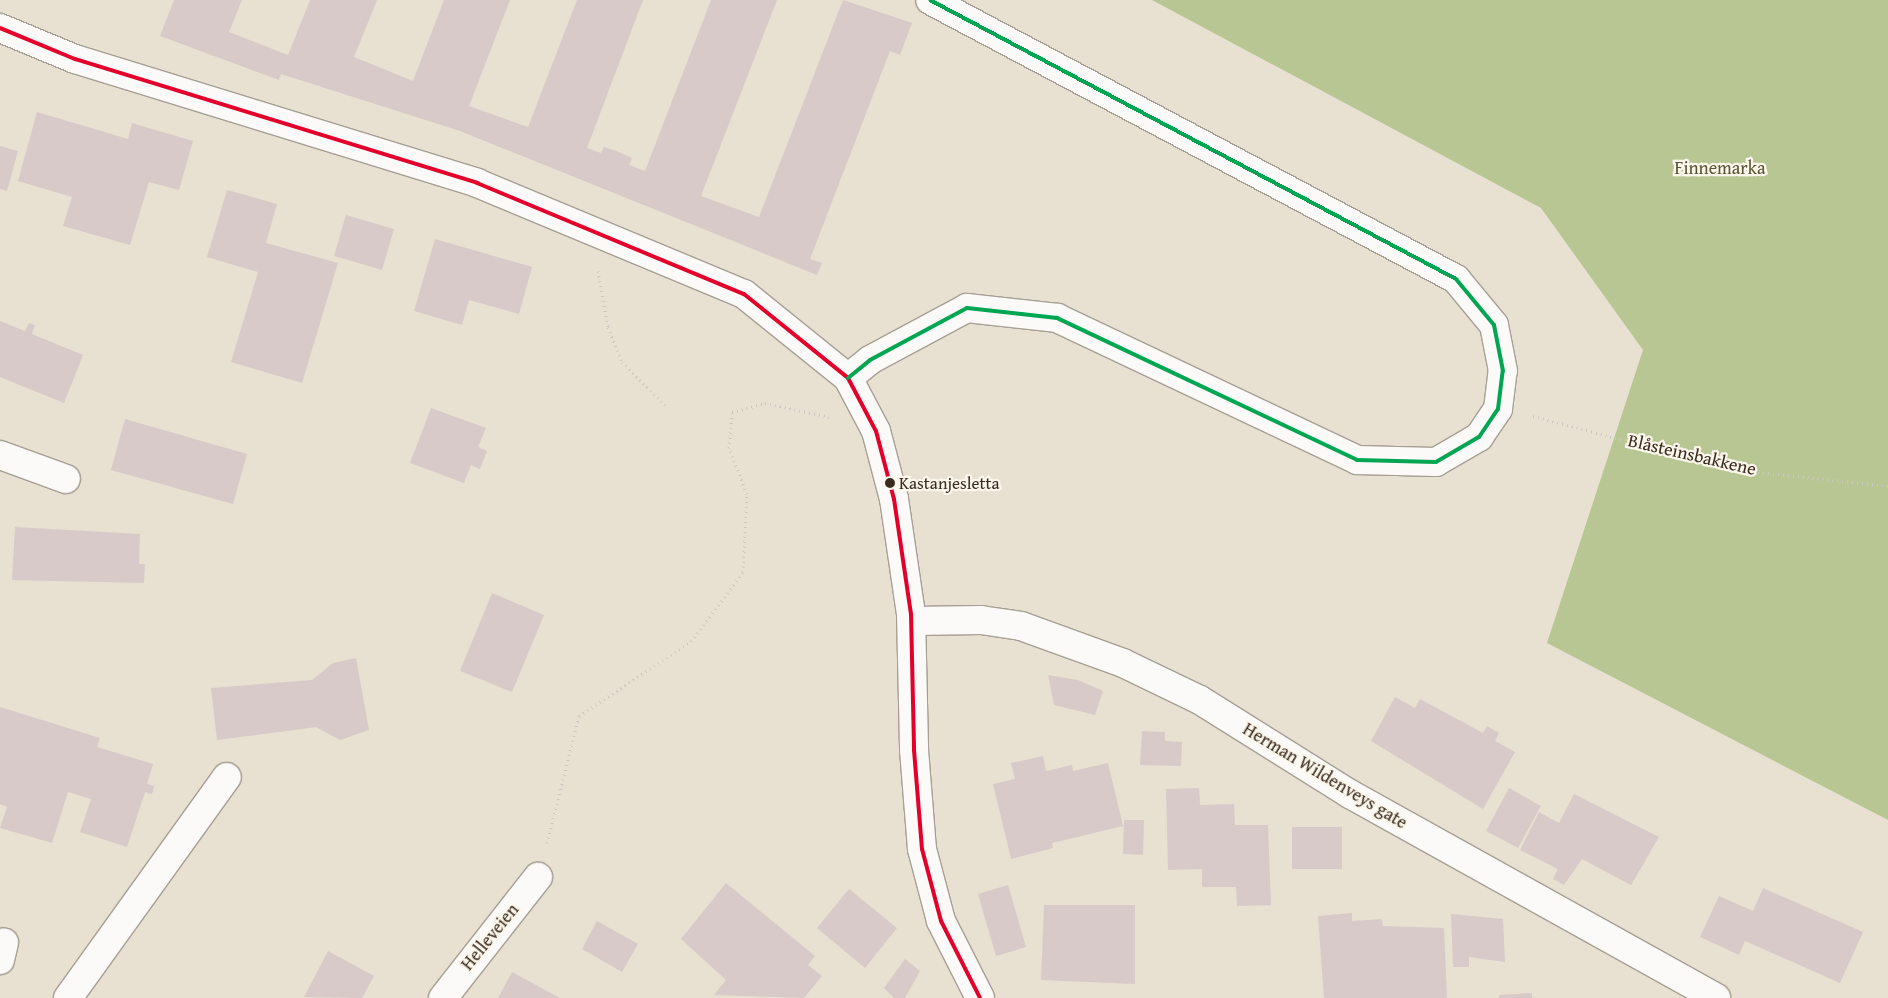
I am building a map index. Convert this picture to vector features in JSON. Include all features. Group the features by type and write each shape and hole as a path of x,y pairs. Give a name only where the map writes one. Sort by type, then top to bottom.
{"street":[{"path":"848,378 870,360 967,308 1057,318 1357,460 1436,462 1479,437 1498,409 1503,371 1494,325 1456,280 930,0"},
{"path":"0,28 76,59 477,183 590,232 744,294 848,378 876,431 894,499 912,621 914,750 922,849 941,921 980,998"},
{"path":"0,456 66,479"},
{"name":"Herman Wildenveys gate","path":"912,621 981,620 1021,626 1123,663 1200,700 1350,794 1716,998"},
{"path":"68,998 227,777"},
{"name":"Helleveien","path":"443,998 538,877"}],"path":[{"path":"590,232 608,327 622,362 668,408"},
{"path":"538,877 578,716 691,641 743,572 747,494 729,448 732,412 765,403 825,419 862,402"},
{"name":"Blåsteinsbakkene","path":"1498,409 1733,469 1888,486"}],"green space":[{"name":"Finnemarka","path":"1152,0 1888,0 1888,820 1547,643 1643,350 1541,208"}],"building":[{"path":"174,0 242,0 229,32 288,55 310,0 377,0 354,57 413,81 444,0 510,0 469,106 528,127 577,0 643,0 587,148 601,153 604,147 616,151 632,158 629,165 645,171 711,0 777,0 701,196 759,217 843,0 912,23 900,55 890,51 810,259 822,263 817,275 460,131 281,74 279,80 160,36"},
{"path":"37,112 128,139 132,123 193,141 179,190 149,182 130,245 63,226 72,197 18,181"},
{"path":"0,146 18,151 7,191 0,189"},
{"path":"227,190 277,204 266,243 338,263 302,383 231,362 258,272 207,257"},
{"path":"346,215 394,229 382,270 334,256"},
{"path":"435,239 532,267 519,314 469,300 462,325 414,311"},
{"path":"0,321 25,331 29,323 35,325 32,334 83,355 64,403 0,377"},
{"path":"431,408 486,428 478,447 487,451 480,469 471,465 464,483 410,463"},
{"path":"125,419 247,454 233,504 111,470"},
{"path":"15,527 140,534 139,564 145,564 144,583 12,580"},
{"path":"492,593 544,615 512,692 460,671"},
{"path":"356,658 369,730 340,740 316,727 217,740 211,688 312,680 333,663"},
{"path":"1048,675 1078,680 1103,691 1095,715 1054,705"},
{"path":"1395,697 1415,708 1420,699 1483,733 1487,726 1499,733 1495,741 1515,752 1483,809 1371,741"},
{"path":"0,707 100,738 97,747 153,764 147,784 154,786 152,794 145,792 127,847 80,832 91,799 68,792 52,843 0,828 7,807 0,804"},
{"path":"1142,731 1165,732 1165,741 1182,742 1181,766 1140,765"},
{"path":"1043,756 1046,771 1072,765 1073,771 1108,763 1123,826 1052,843 1053,848 1011,859 993,784 1015,779 1011,763"},
{"path":"1199,788 1200,805 1234,804 1235,825 1268,825 1271,905 1237,906 1236,887 1202,887 1202,869 1168,870 1166,789"},
{"path":"1509,788 1541,806 1518,848 1486,831"},
{"path":"1574,794 1659,837 1631,885 1582,859 1564,885 1553,879 1558,869 1520,850 1539,812 1559,823"},
{"path":"1124,820 1144,820 1143,855 1123,854"},
{"path":"1292,827 1342,827 1342,869 1292,869"},
{"path":"726,883 815,956 808,965 822,976 804,998 714,995 726,980 681,939"},
{"path":"1008,885 1026,947 996,956 978,894"},
{"path":"1763,888 1863,932 1840,983 1745,941 1739,955 1700,937 1719,896 1753,911"},
{"path":"849,889 897,928 865,968 817,928"},
{"path":"1044,905 1135,905 1135,984 1041,980"},
{"path":"1352,913 1352,921 1382,919 1383,926 1444,928 1447,998 1324,998 1318,916"},
{"path":"1451,914 1503,919 1505,962 1469,957 1469,967 1453,967"},
{"path":"597,921 638,944 622,972 582,949"},
{"path":"328,951 374,976 362,998 304,997"},
{"path":"905,959 920,971 905,998 894,998 884,988"},
{"path":"512,972 560,998 498,998"},
{"path":"1532,993 1532,998 1499,998 1499,995"}],"transit line":[{"path":"848,378 870,360 967,308 1057,318 1357,460 1436,462 1479,437 1498,409 1503,371 1494,325 1456,279 930,0"},
{"path":"0,28 75,59 477,183 744,294 848,378 876,431 894,499 911,614 914,750 922,849 941,921 980,998"}],"place":[{"name":"Kastanjesletta","path":"890,483"}]}
